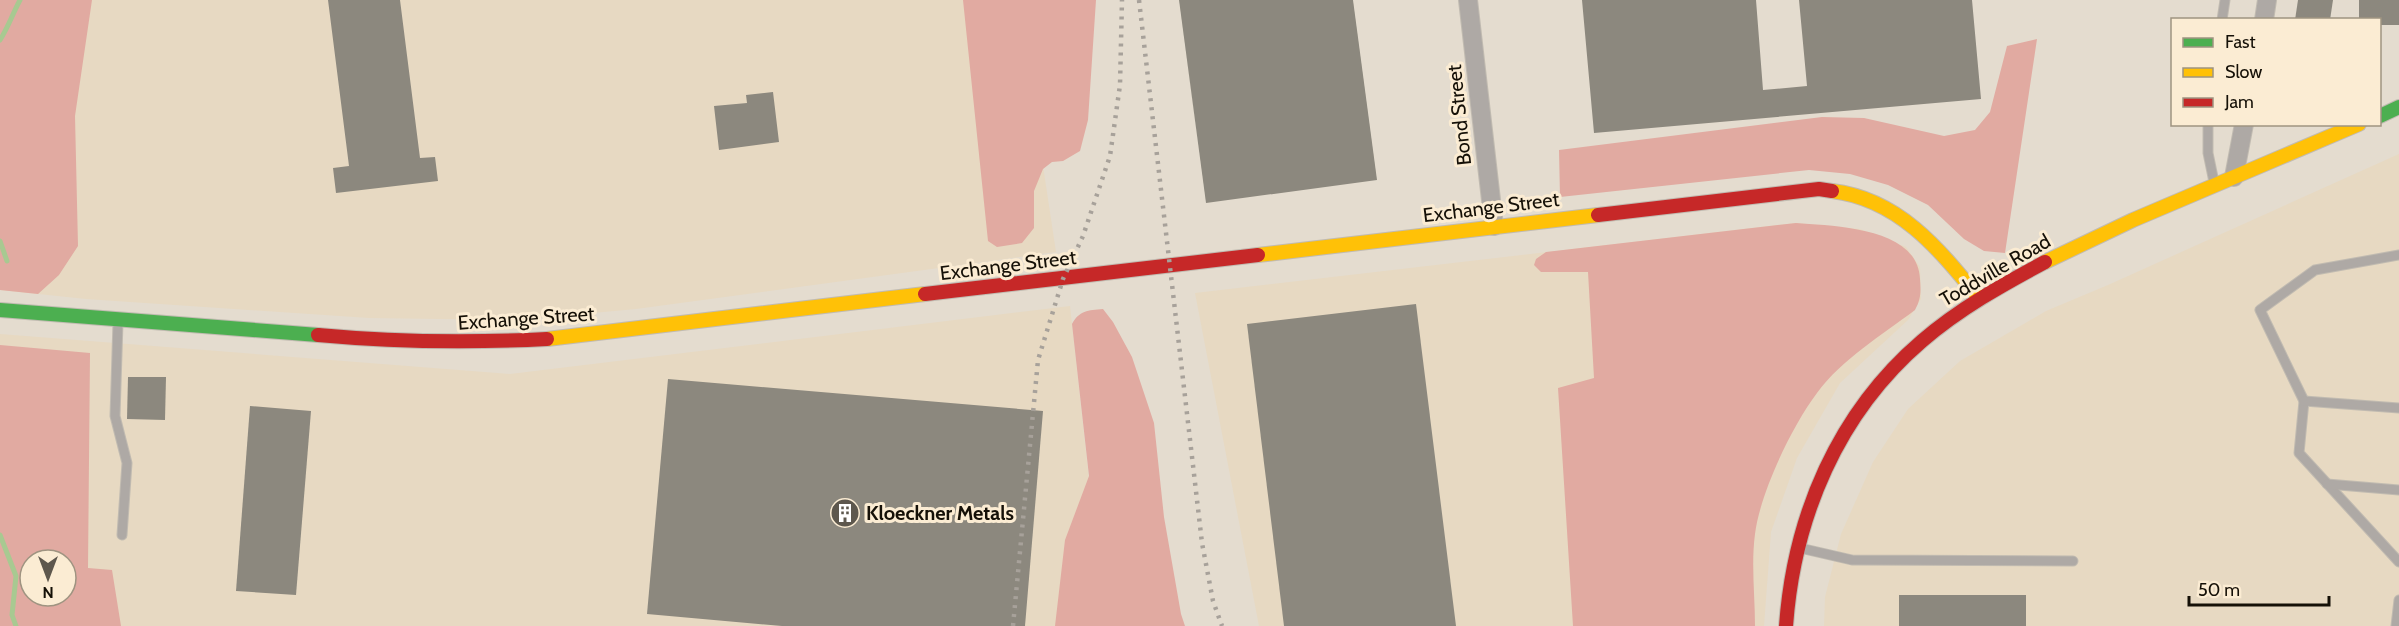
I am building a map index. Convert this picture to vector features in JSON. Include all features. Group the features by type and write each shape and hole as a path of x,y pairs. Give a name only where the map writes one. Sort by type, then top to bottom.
{"street":[{"name":"Bond Street","path":"1468,0 1494,226"},
{"path":"2264,18 2267,0"},
{"path":"2381,115 2399,107"},
{"path":"2234,177 2244,126"},
{"name":"Toddville Road","path":"1786,626 1790,586 1798,547 1815,489 1836,443 1856,411 1900,359 1917,343 1979,298 2058,254 2164,205 2354,126"},
{"name":"Exchange Street","path":"0,310 362,339 482,342 546,339 1494,226 1832,189 1872,200 1911,222 1934,243 1979,298"}],"lane":[{"path":"2222,18 2225,0"},
{"path":"2208,126 2208,153 2215,185"},
{"path":"2399,255 2315,270 2260,310 2304,401 2299,453 2399,562"},
{"path":"118,320 114,416 127,463 122,535"},
{"path":"2304,401 2399,408"},
{"path":"2327,484 2399,490"},
{"path":"1798,547 1852,560 2073,561"},
{"path":"2396,626 2399,600"}],"shaded area":[{"path":"0,0 1018,0 1056,252 636,309 517,320 369,318 86,299 0,290"},
{"path":"0,0 92,0 75,116 78,246 59,275 38,294 0,290"},
{"path":"963,0 1096,0 1088,120 1080,151 1063,161 1052,162 1043,169 1034,191 1034,228 1022,243 997,247 988,241"},
{"path":"2037,39 2005,253 1984,251 1964,239 1928,205 1888,185 1850,174 1809,170 1560,197 1559,150 1822,117 1864,118 1944,136 1975,130 1990,112 2007,46"},
{"path":"2399,154 2399,626 1824,626 1825,597 1841,534 1873,462 1908,409 1960,361 2046,311"},
{"path":"1796,223 1860,229 1906,247 1920,267 1921,299 1908,320 1840,383 1797,458 1771,532 1764,626 1259,626 1195,293"},
{"path":"1796,223 1851,228 1890,239 1905,249 1916,262 1920,279 1920,295 1915,310 1863,348 1827,381 1797,423 1778,460 1763,499 1755,534 1753,568 1755,626 1573,626 1558,388 1594,378 1588,272 1541,272 1534,265 1536,259 1546,252"},
{"path":"1070,306 1105,626 0,626 0,334 510,374"},
{"path":"1103,309 1113,322 1132,357 1154,423 1164,517 1185,626 1055,626 1065,540 1089,476 1072,324 1084,312"},
{"path":"0,345 90,353 88,568 112,570 121,626 0,626"}],"building":[{"path":"328,0 400,0 420,158 435,157 438,181 336,193 333,168 349,166"},
{"path":"1179,0 1353,0 1377,180 1206,203"},
{"path":"1582,0 1756,0 1763,90 1807,86 1799,0 1972,0 1981,99 1594,133"},
{"path":"2298,0 2333,0 2330,18 2295,18"},
{"path":"2359,0 2399,0 2399,25 2381,25 2381,18 2359,18"},
{"path":"773,92 779,142 719,150 714,106 747,103 746,95"},
{"path":"1416,304 1456,626 1284,626 1247,324"},
{"path":"128,377 166,377 165,420 127,419"},
{"name":"Kloeckner Metals","path":"668,379 1043,411 1025,626 782,626 647,614"},
{"path":"250,406 311,411 296,595 236,591"},
{"path":"1899,595 2026,595 2026,626 1899,626"}],"waterway":[{"path":"0,40 20,0"},
{"path":"0,241 7,261"},
{"path":"0,535 16,576 12,615 16,626"}],"railway":[{"path":"1013,626 1038,360 1063,279 1083,236 1110,156 1120,85 1122,0"},
{"path":"1139,0 1202,543 1213,601 1222,626"}],"traffic: fast":[{"path":"2381,116 2399,107"},
{"path":"0,310 318,335"}],"traffic: slow":[{"path":"2045,262 2133,220 2354,126"},
{"path":"1832,191 1878,204 1897,215 1933,245 1979,298"},
{"path":"1258,255 1598,215"},
{"path":"547,339 925,294"}],"traffic: jam":[{"path":"1598,215 1819,189 1832,191"},
{"path":"925,294 1258,255"},
{"path":"1786,626 1791,585 1810,506 1844,434 1866,400 1892,369 1936,329 1981,298 2045,262"},
{"path":"318,335 432,341 547,339"}],"place":[{"name":"Kloeckner Metals","path":"845,513"}]}
